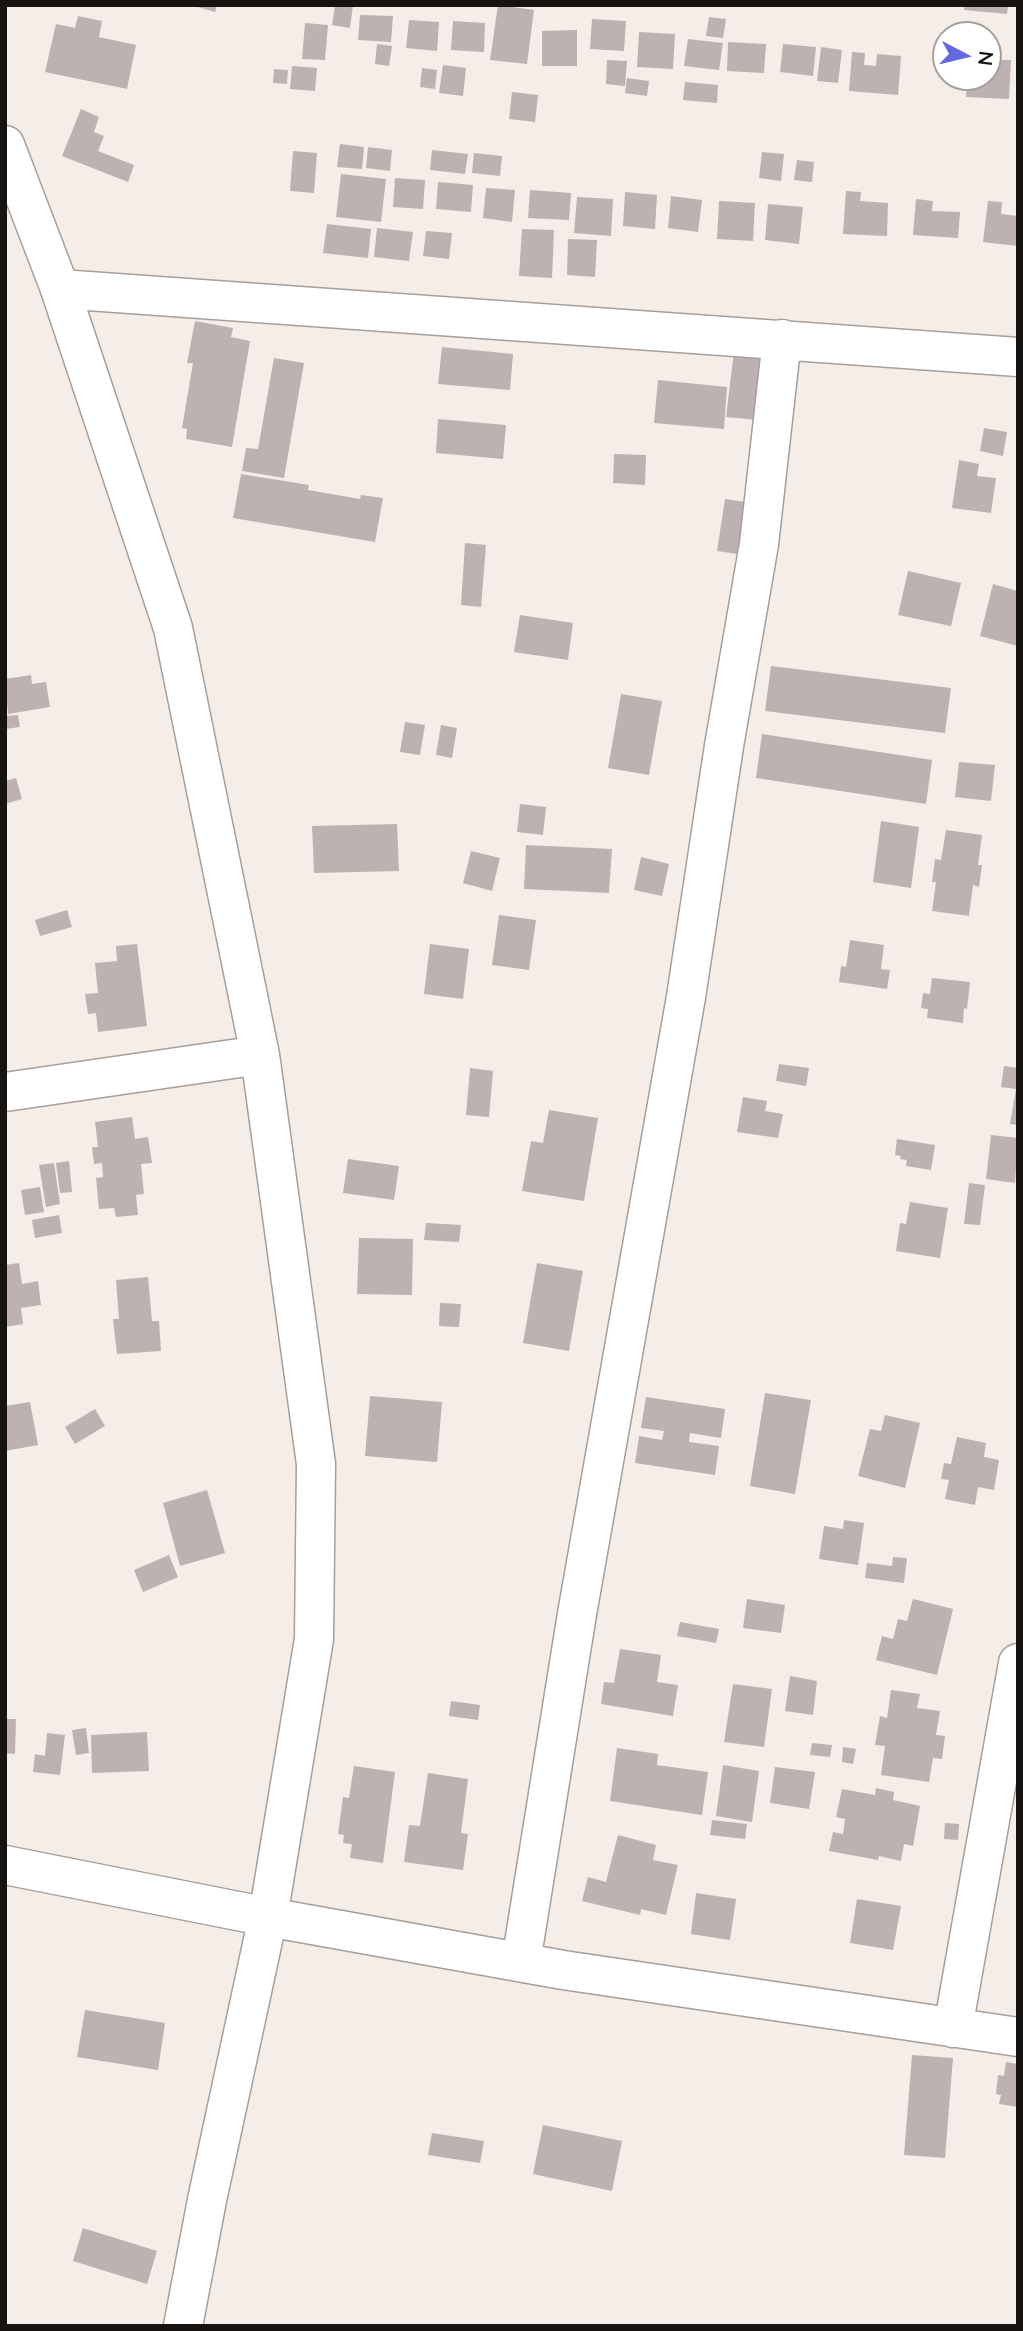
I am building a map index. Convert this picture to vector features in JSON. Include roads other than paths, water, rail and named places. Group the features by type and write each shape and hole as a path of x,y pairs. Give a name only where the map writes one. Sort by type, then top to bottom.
{"street":[{"path":"5,145 60,289 173,628 260,1055 316,1464 314,1639 268,1917 207,2200 183,2326"},
{"path":"60,289 1018,357"},
{"path":"521,1962 577,1614 686,997 724,746 759,544 782,339"},
{"path":"5,1092 260,1055"},
{"path":"953,2028 1018,1663"},
{"path":"5,1865 268,1917 521,1962 1018,2037"}]}
